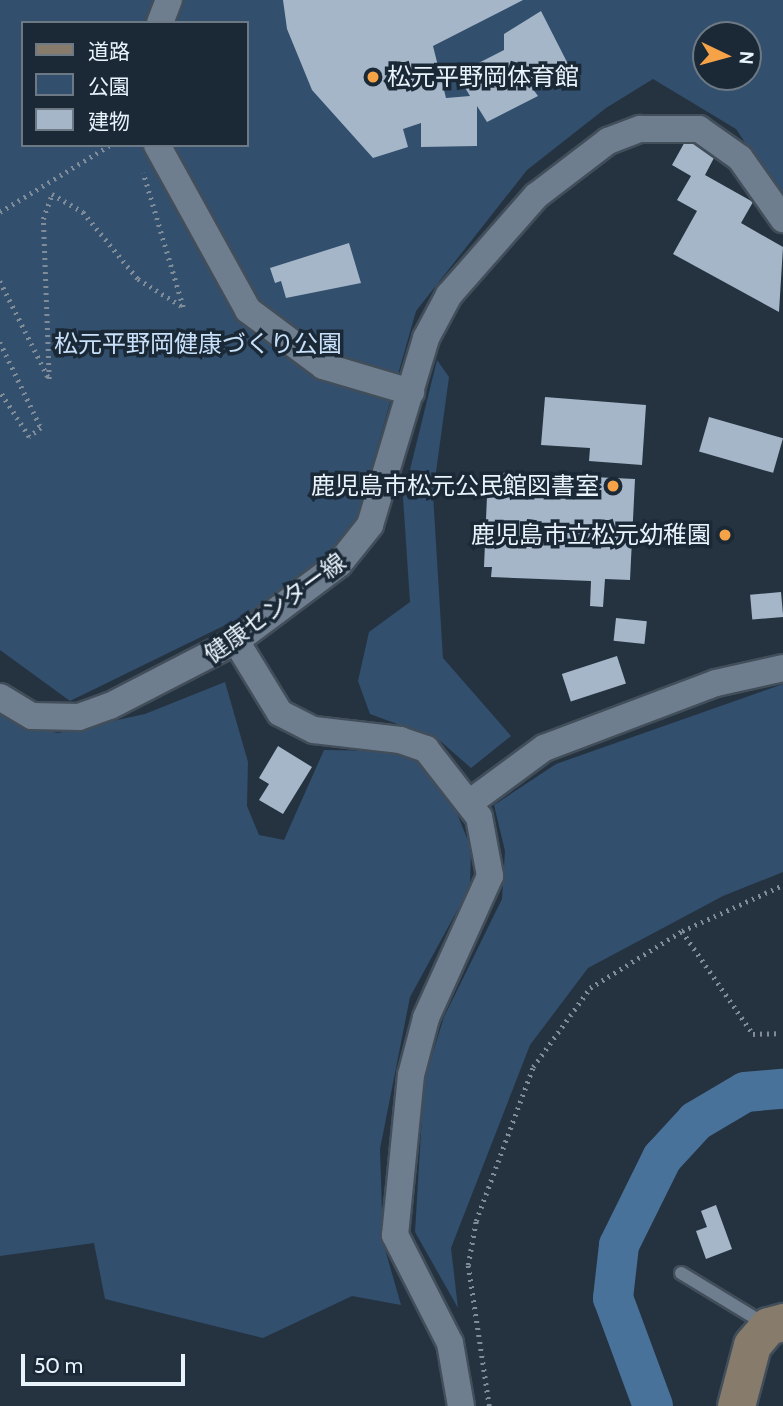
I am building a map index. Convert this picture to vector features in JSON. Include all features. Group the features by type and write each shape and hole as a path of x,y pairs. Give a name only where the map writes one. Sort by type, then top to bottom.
{"main road":[{"path":"736,1406 741,1367 776,1324"}],"street":[{"path":"161,21 169,0"},
{"name":"健康センター線","path":"0,697 32,716 79,717 179,675 236,641 363,542 426,338 484,249 537,195 608,141 640,129 699,129 740,158 783,219"},
{"path":"159,147 248,310 323,366 411,392"},
{"path":"236,641 280,713 314,730 400,740 426,749 472,801 490,876 426,1018 411,1075 396,1235 450,1343 461,1406"},
{"path":"472,801 544,748 716,683 783,668"}],"lane":[{"path":"681,1273 776,1324"}],"path":[{"path":"0,212 107,147"},
{"path":"0,281 49,379 43,219 52,194 83,212 138,279 183,307 141,167"},
{"path":"0,342 41,428 29,437 0,392"},
{"path":"489,1406 468,1265 476,1221 533,1067 590,988 682,931 783,885"},
{"path":"682,931 753,1034 778,1033"}],"green space":[{"name":"松元平野岡健康づくり公園","path":"0,0 783,0 783,199 736,129 653,79 606,108 527,170 416,311 351,540 260,608 70,701 0,650"},
{"path":"437,360 449,377 433,494 443,658 511,736 471,768 438,739 370,714 358,681 369,632 410,602 403,498"},
{"path":"225,682 248,762 247,806 259,835 284,840 324,750 396,751 429,769 454,806 471,848 470,887 410,997 380,1149 383,1242 401,1305 352,1296 263,1338 105,1299 94,1243 0,1256 0,712 16,724 58,733 145,714"},
{"path":"783,684 783,872 723,896 588,968 530,1045 451,1248 458,1308 415,1232 424,1081 444,1017 502,899 505,851 494,805 556,764"}],"building":[{"name":"松元平野岡体育館","path":"283,0 523,0 433,46 446,98 470,96 457,74 504,50 504,34 541,11 569,66 530,85 538,96 487,122 477,106 477,146 421,147 421,123 403,129 408,147 373,158 312,90 287,29"},
{"path":"687,138 716,154 705,175 753,202 741,223 783,247 779,312 673,254 697,211 677,200 691,176 672,165"},
{"path":"349,243 361,283 286,298 281,281 275,283 270,268"},
{"path":"545,397 646,405 642,465 589,461 590,448 541,445"},
{"path":"709,417 783,438 773,473 699,452"},
{"path":"488,472 635,479 630,580 605,579 603,607 590,606 591,581 491,577 492,567 484,567"},
{"path":"781,592 783,617 752,620 750,595"},
{"path":"616,618 647,621 644,644 614,641"},
{"path":"617,656 626,684 571,702 562,674"},
{"path":"278,746 312,767 283,814 259,800 269,784 259,778"},
{"path":"716,1205 732,1249 706,1259 696,1231 707,1227 701,1211"}],"waterway":[{"path":"653,1406 613,1298 619,1245 662,1158 696,1121 745,1092 783,1089"}],"place":[{"name":"松元平野岡体育館","path":"373,77"},
{"name":"鹿児島市松元公民館図書室","path":"613,486"},
{"name":"鹿児島市立松元幼稚園","path":"725,535"}]}
